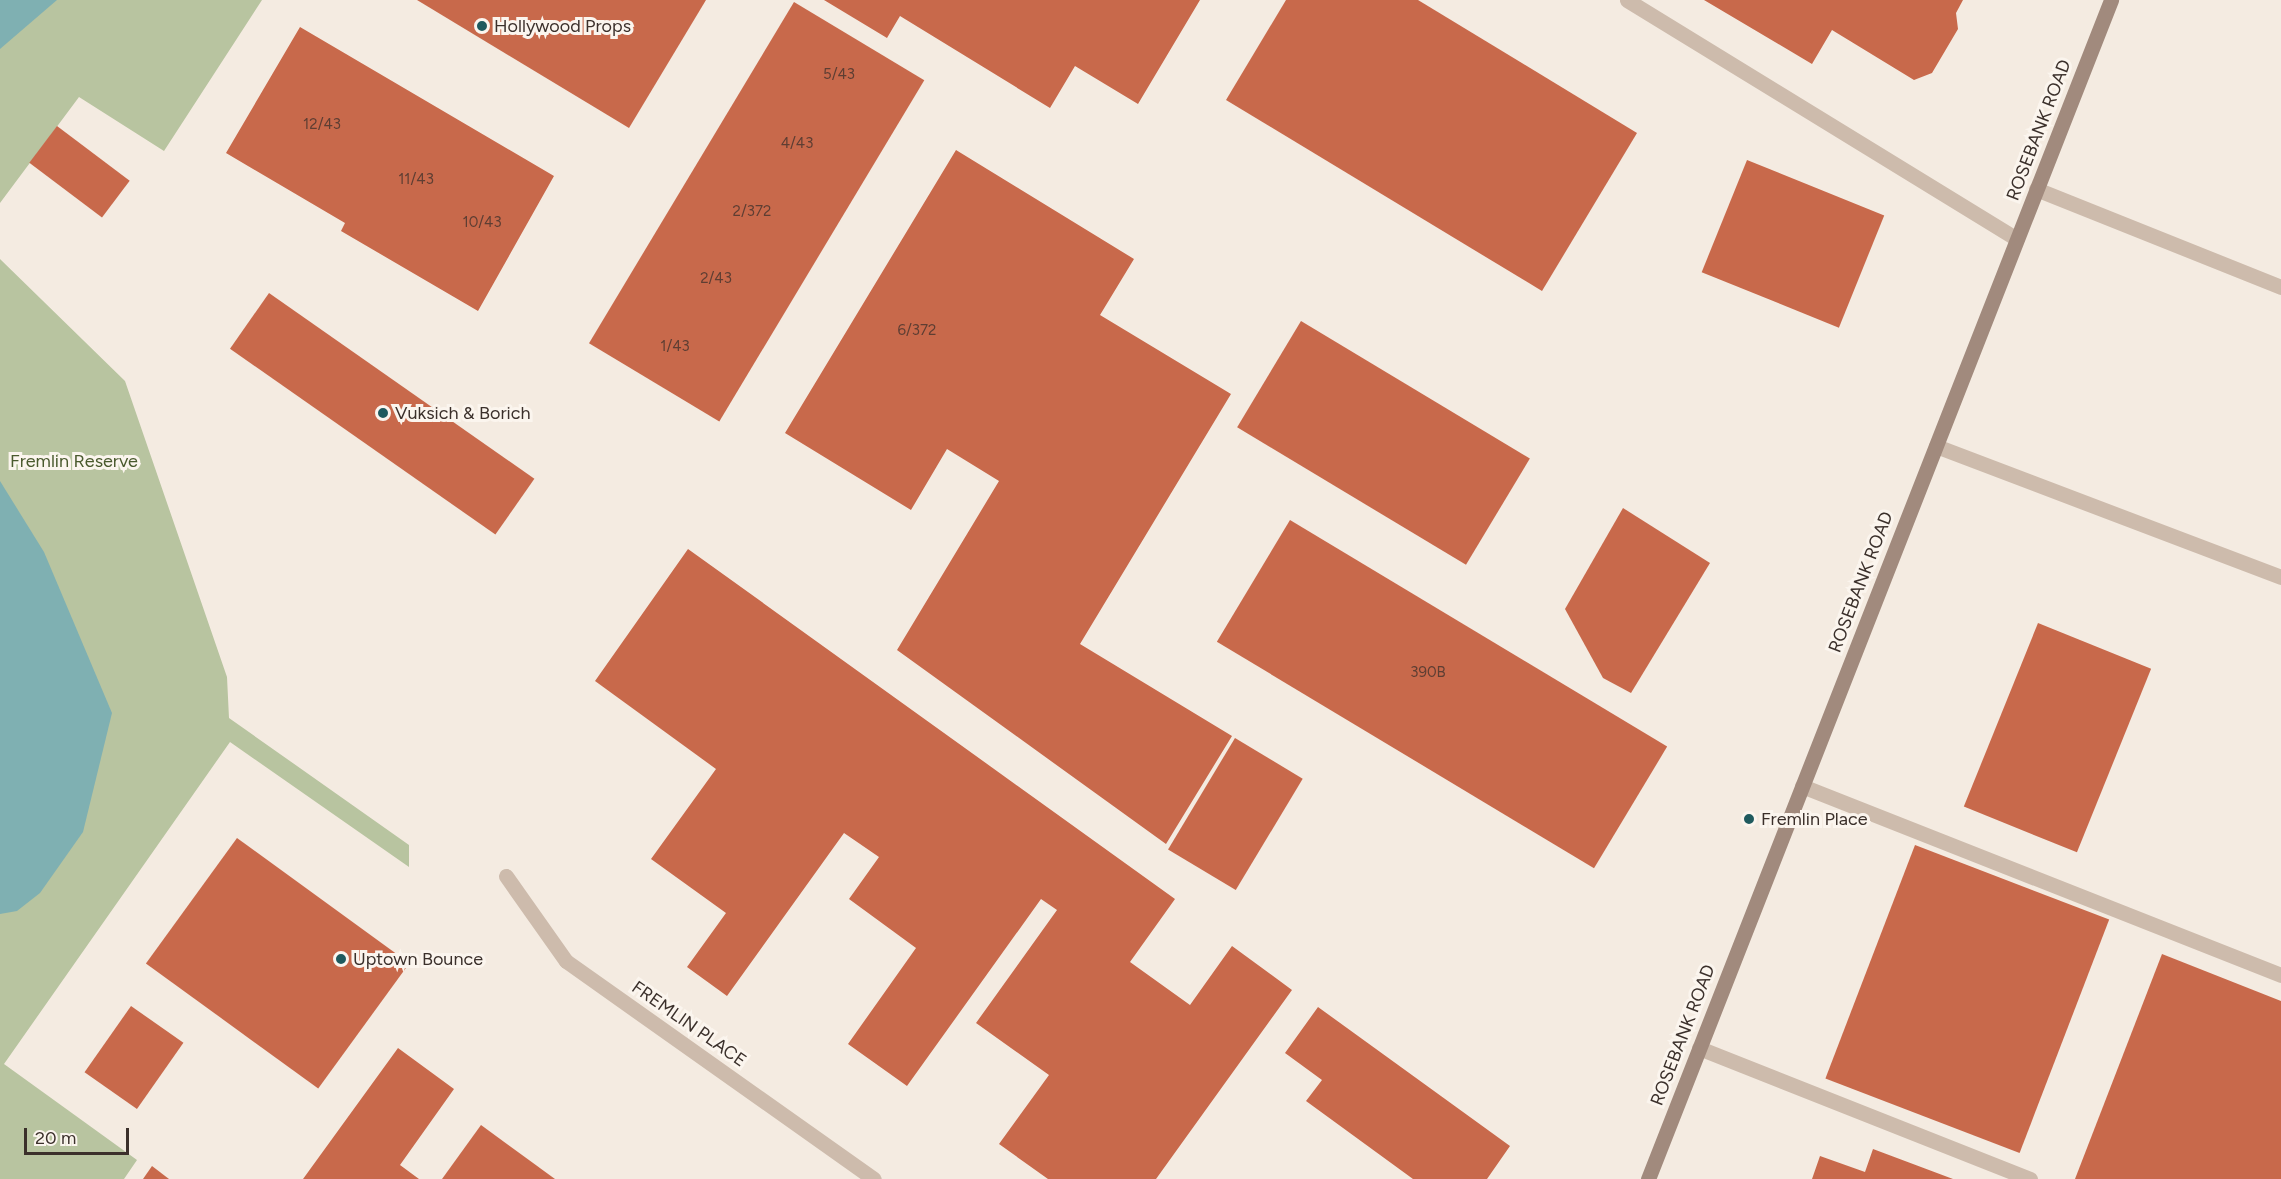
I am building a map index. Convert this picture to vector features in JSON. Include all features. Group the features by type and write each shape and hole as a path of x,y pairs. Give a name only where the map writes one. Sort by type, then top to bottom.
{"main road":[{"name":"ROSEBANK ROAD","path":"1648,1179 2110,0"}],"street":[{"path":"1627,0 2017,239"},
{"path":"2036,189 2281,287"},
{"path":"1936,446 2281,577"},
{"path":"1802,786 2281,975"},
{"name":"FREMLIN PLACE","path":"506,876 567,961 874,1179"},
{"path":"1700,1048 2030,1179"}],"green space":[{"path":"0,0 262,0 164,151 79,97 0,203"},
{"name":"Fremlin Reserve","path":"0,259 125,381 227,677 229,718 409,845 409,867 230,742 4,1064 137,1160 124,1179 0,1179"}],"water":[{"path":"0,0 57,0 0,49"},
{"path":"0,481 44,552 112,713 83,832 40,893 17,911 0,914"}],"building":[{"path":"417,0 706,0 629,128"},
{"path":"824,0 1200,0 1138,104 1075,66 1050,108 900,16 887,38"},
{"path":"1286,0 1418,0 1637,133 1542,291 1226,100"},
{"path":"1704,0 1963,0 1956,13 1958,29 1932,73 1914,80 1832,30 1812,64"},
{"path":"794,2 924,80 719,421 589,343"},
{"path":"300,27 554,176 478,311 341,231 345,223 226,153"},
{"path":"57,126 130,181 102,218 29,163"},
{"path":"956,150 1134,259 1100,315 1231,394 1080,644 1232,736 1166,844 897,650 999,481 947,449 911,510 785,433"},
{"path":"1747,160 1884,215 1839,328 1702,272"},
{"name":"Vuksich & Borich","path":"269,293 534,479 495,535 230,349"},
{"path":"1301,321 1530,459 1466,565 1237,427"},
{"path":"1623,508 1710,563 1631,693 1603,678 1565,609"},
{"path":"1290,520 1667,747 1594,868 1217,642"},
{"path":"688,549 1175,899 1130,962 1190,1005 1232,946 1292,990 1156,1179 1048,1179 999,1144 1049,1075 976,1023 1057,910 1041,899 907,1086 848,1044 916,948 849,899 879,857 844,833 727,996 687,967 726,913 651,859 716,769 595,681"},
{"path":"2038,623 2151,669 2077,852 1964,807"},
{"path":"1235,738 1303,779 1236,890 1168,849"},
{"path":"237,838 409,963 318,1089 146,963"},
{"path":"1915,845 2109,920 2020,1153 1825,1078"},
{"path":"2162,954 2281,1001 2281,1179 2075,1179"},
{"path":"131,1006 183,1043 137,1109 85,1072"},
{"path":"1318,1007 1510,1146 1487,1179 1413,1179 1306,1101 1322,1080 1285,1053"},
{"path":"398,1048 454,1089 400,1165 419,1179 303,1179"},
{"path":"481,1125 555,1179 442,1179"},
{"path":"1873,1149 1953,1179 1812,1179 1820,1156 1865,1172"},
{"path":"152,1166 169,1179 143,1179"}],"place":[{"name":"Hollywood Props","path":"482,26"},
{"name":"Vuksich & Borich","path":"383,413"},
{"name":"Fremlin Place","path":"1749,819"},
{"name":"Uptown Bounce","path":"341,959"}]}
